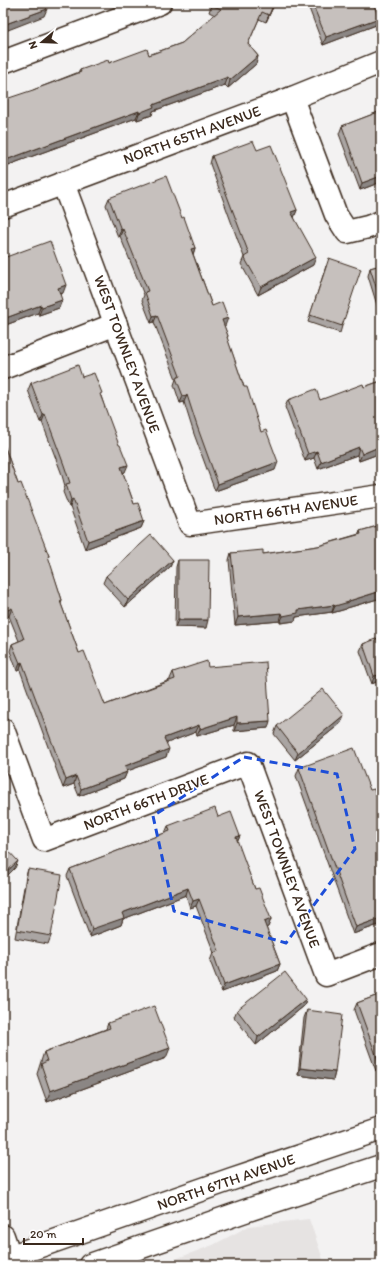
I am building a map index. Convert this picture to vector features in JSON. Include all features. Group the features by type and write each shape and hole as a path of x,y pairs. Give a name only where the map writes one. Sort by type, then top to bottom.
{"street":[{"path":"3,62 160,3"},
{"name":"NORTH 65TH AVENUE","path":"3,206 292,98 381,62"},
{"path":"292,98 336,215 347,232 381,222"},
{"name":"WEST TOWNLEY AVENUE","path":"63,184 190,524"},
{"path":"3,368 116,324"},
{"name":"NORTH 66TH AVENUE","path":"190,524 381,496"},
{"name":"NORTH 66TH DRIVE","path":"3,729 44,840 248,763"},
{"name":"WEST TOWNLEY AVENUE","path":"248,763 326,975 381,954"},
{"name":"NORTH 67TH AVENUE","path":"9,1260 225,1182 381,1129"},
{"path":"90,1265 245,1211 381,1166"},
{"path":"3,1236 9,1260"}],"highlighted area":[{"path":"244,757 337,774 355,849 286,943 174,911 153,816"}],"shaded area":[{"path":"309,1219 325,1265 159,1265 213,1245 249,1226"}],"building":[{"path":"3,3 45,3 47,9 3,25"},
{"path":"212,3 274,3 269,15 262,12 248,44 258,56 230,80 228,77 153,105 154,107 139,113 139,111 3,161 3,100 81,72 80,70 108,60 109,63 147,49 149,55 182,43 221,9 211,5"},
{"path":"312,3 373,3 379,18 326,37"},
{"path":"381,111 381,176 362,183 342,126"},
{"path":"253,141 257,150 271,145 297,210 291,212 316,257 261,287 244,257 249,254 212,156"},
{"path":"166,176 182,218 184,217 195,248 191,249 212,306 222,302 228,318 222,320 244,387 247,387 261,432 266,430 278,462 218,484 187,395 183,396 176,378 180,376 157,315 153,316 145,292 148,291 123,229 121,230 109,198"},
{"path":"50,241 66,285 58,288 62,300 42,307 41,305 3,319 3,255 5,254 6,257"},
{"path":"329,258 361,269 342,326 310,315"},
{"path":"381,265 381,302 370,268"},
{"path":"78,365 82,377 94,373 102,393 100,394 128,465 121,467 134,504 138,503 144,521 88,541 73,499 71,500 66,484 70,483 64,465 45,414 43,415 31,383"},
{"path":"381,381 381,446 362,454 359,447 321,462 317,451 308,454 288,400 316,389 320,400 363,384 364,387"},
{"path":"3,442 18,484 21,483 49,556 62,600 60,601 79,653 84,651 105,705 175,679 173,672 207,661 208,667 266,662 270,721 237,723 237,717 200,729 199,725 164,738 169,749 125,766 127,772 81,789 76,776 66,780 22,662 20,663 12,644 24,639 12,608 3,612"},
{"path":"381,525 381,591 335,606 298,610 298,613 283,616 282,613 238,617 231,553 263,550 263,554 318,546 361,534 360,531"},
{"path":"151,535 173,560 128,600 106,576"},
{"path":"178,560 209,560 208,620 178,620"},
{"path":"381,637 381,680 379,675 374,676 363,644"},
{"path":"323,689 344,715 298,753 277,726"},
{"path":"354,748 370,790 374,789 381,811 381,918 356,927 299,768"},
{"path":"215,808 218,817 231,812 240,836 236,837 255,889 259,888 271,919 264,922 280,964 224,985 213,953 219,951 199,899 193,901 188,888 122,913 124,918 92,929 70,869 170,831 168,826"},
{"path":"3,845 18,861 3,875"},
{"path":"28,869 62,875 51,936 17,930"},
{"path":"285,972 306,999 258,1037 237,1010"},
{"path":"381,994 381,1062 379,1063 357,1003"},
{"path":"154,1006 170,1048 50,1091 41,1064 47,1061 44,1052 110,1028 108,1023"},
{"path":"307,1010 342,1015 335,1072 300,1068"}]}
